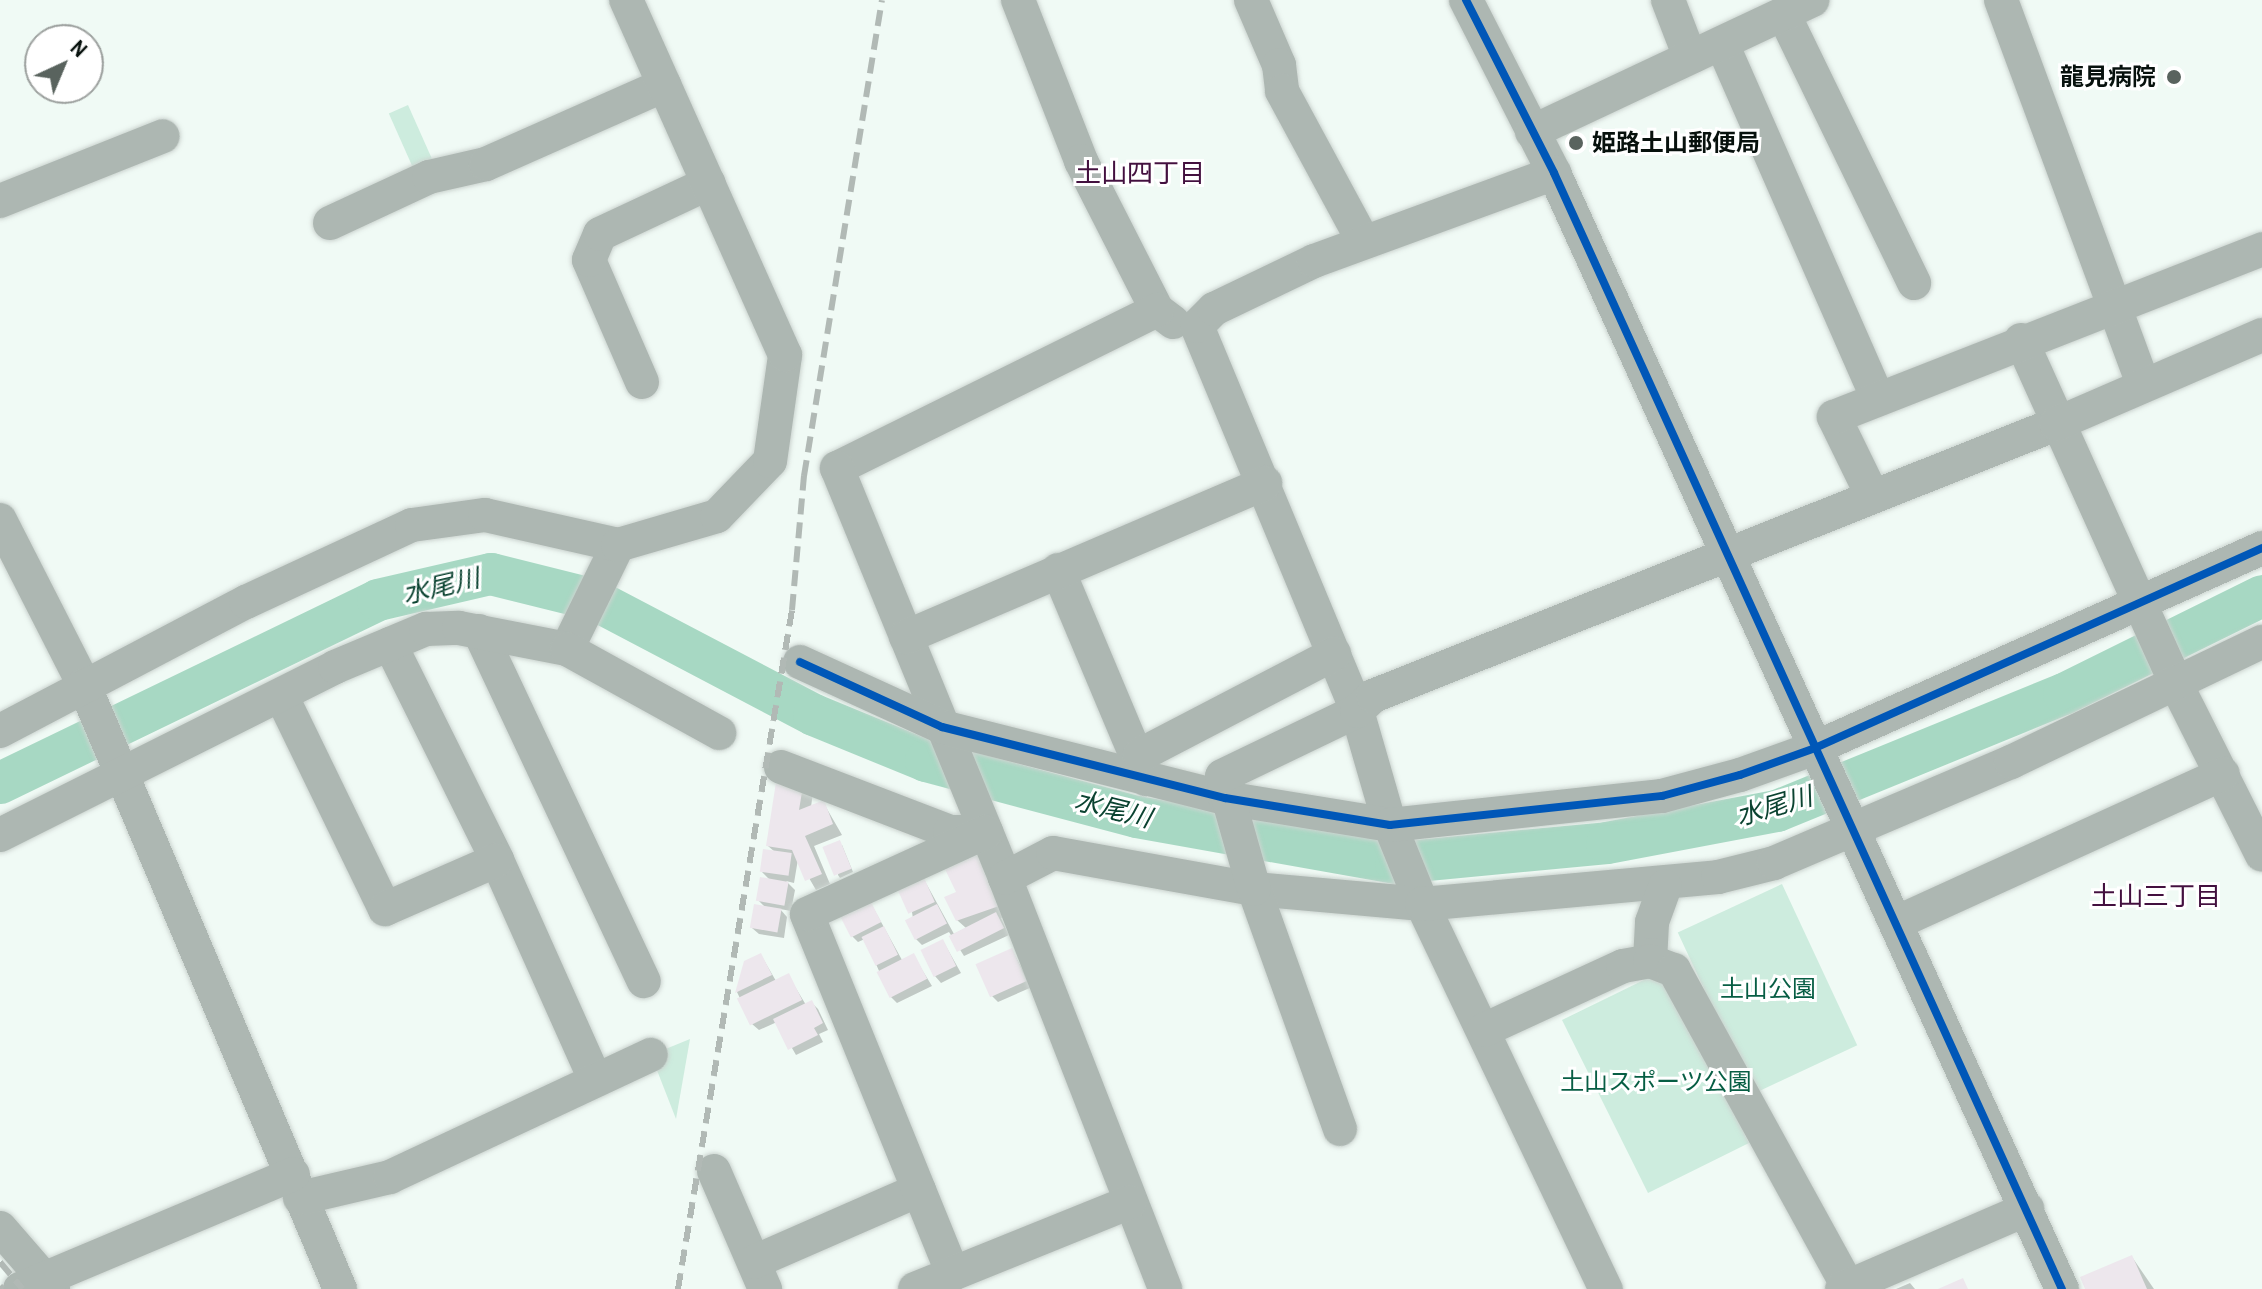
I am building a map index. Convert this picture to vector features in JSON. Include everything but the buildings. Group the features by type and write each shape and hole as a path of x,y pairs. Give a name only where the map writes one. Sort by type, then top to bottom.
{"street":[{"path":"0,731 355,547 412,525 485,515 618,545 717,516 770,461 785,355 626,0"},
{"path":"1018,0 1081,161 1157,310 1173,322 1197,326"},
{"path":"1251,0 1279,65 1282,91 1363,241"},
{"path":"1466,0 1554,173 1851,828 1898,922 2062,1289"},
{"path":"1668,0 1690,57"},
{"path":"2001,0 2143,384"},
{"path":"1532,132 1690,57 1723,46 1798,8 1914,283"},
{"path":"1723,46 1877,397"},
{"path":"330,223 429,177 486,164 664,85"},
{"path":"0,201 163,136"},
{"path":"1197,326 1214,309 1363,241 1554,173"},
{"path":"642,382 589,260 600,234 709,183"},
{"path":"1872,495 1834,417 2021,340 2262,249"},
{"path":"1157,310 837,468 1005,878 1165,1289"},
{"path":"1197,326 1265,483 1357,711 1390,825 1422,904 1606,1289"},
{"path":"1340,1129 1254,889 1225,798 1222,776 1357,711 1373,696 2056,424 2262,335"},
{"path":"2021,340 2056,424 2176,684 2223,774 2252,809 2262,855"},
{"path":"906,637 1265,483"},
{"path":"0,520 84,685 340,1289"},
{"path":"567,649 618,545"},
{"path":"800,662 942,727 1143,767 1225,798 1390,825 1662,796 1815,748 2142,606 2262,548"},
{"path":"1058,570 1143,767"},
{"path":"0,835 281,695 426,629 479,631 567,649 719,733"},
{"path":"479,631 644,981"},
{"path":"1005,878 1053,853 1254,889 1422,904 1529,897 1626,882 1665,886 1774,863 2011,762 2262,642"},
{"path":"390,644 497,860 595,1079"},
{"path":"1143,767 1334,654"},
{"path":"281,695 385,909 497,860"},
{"path":"781,767 950,832 986,832"},
{"path":"1898,922 2223,774"},
{"path":"953,1274 807,914 986,832"},
{"path":"1650,961 1652,922 1665,886"},
{"path":"1484,1030 1623,966 1650,961 1674,970 1845,1288 2027,1209"},
{"path":"0,1228 39,1285 297,1186 390,1177 651,1055"},
{"path":"714,1171 759,1275 919,1190"},
{"path":"915,1289 1130,1202"}],"green space":[{"path":"408,105 434,163 415,172 389,114"},
{"name":"土山公園","path":"1782,884 1857,1045 1753,1094 1678,933"},
{"name":"土山スポーツ公園","path":"1654,975 1668,981 1749,1143 1648,1193 1562,1020"},
{"path":"690,1039 676,1119 651,1055"}],"waterway":[{"name":"水尾川","path":"0,783 378,600 491,574 595,600 814,715 926,761 1137,817 1396,863 1607,843 1777,811 2064,694 2262,596"}],"railway":[{"path":"678,1289 792,610 804,476 882,0"},
{"path":"0,1262 23,1289"},
{"path":"0,1286 3,1289"}],"cycle path":[{"path":"1466,0 1554,173 2062,1289"},
{"path":"800,662 942,727 1225,798 1390,825 1662,796 1740,775 1815,748 2262,548"}],"place":[{"name":"龍見病院","path":"2174,77"},
{"name":"姫路土山郵便局","path":"1576,143"}],"district":[{"name":"土山四丁目","path":"1140,173"},
{"name":"土山三丁目","path":"2156,896"}]}
